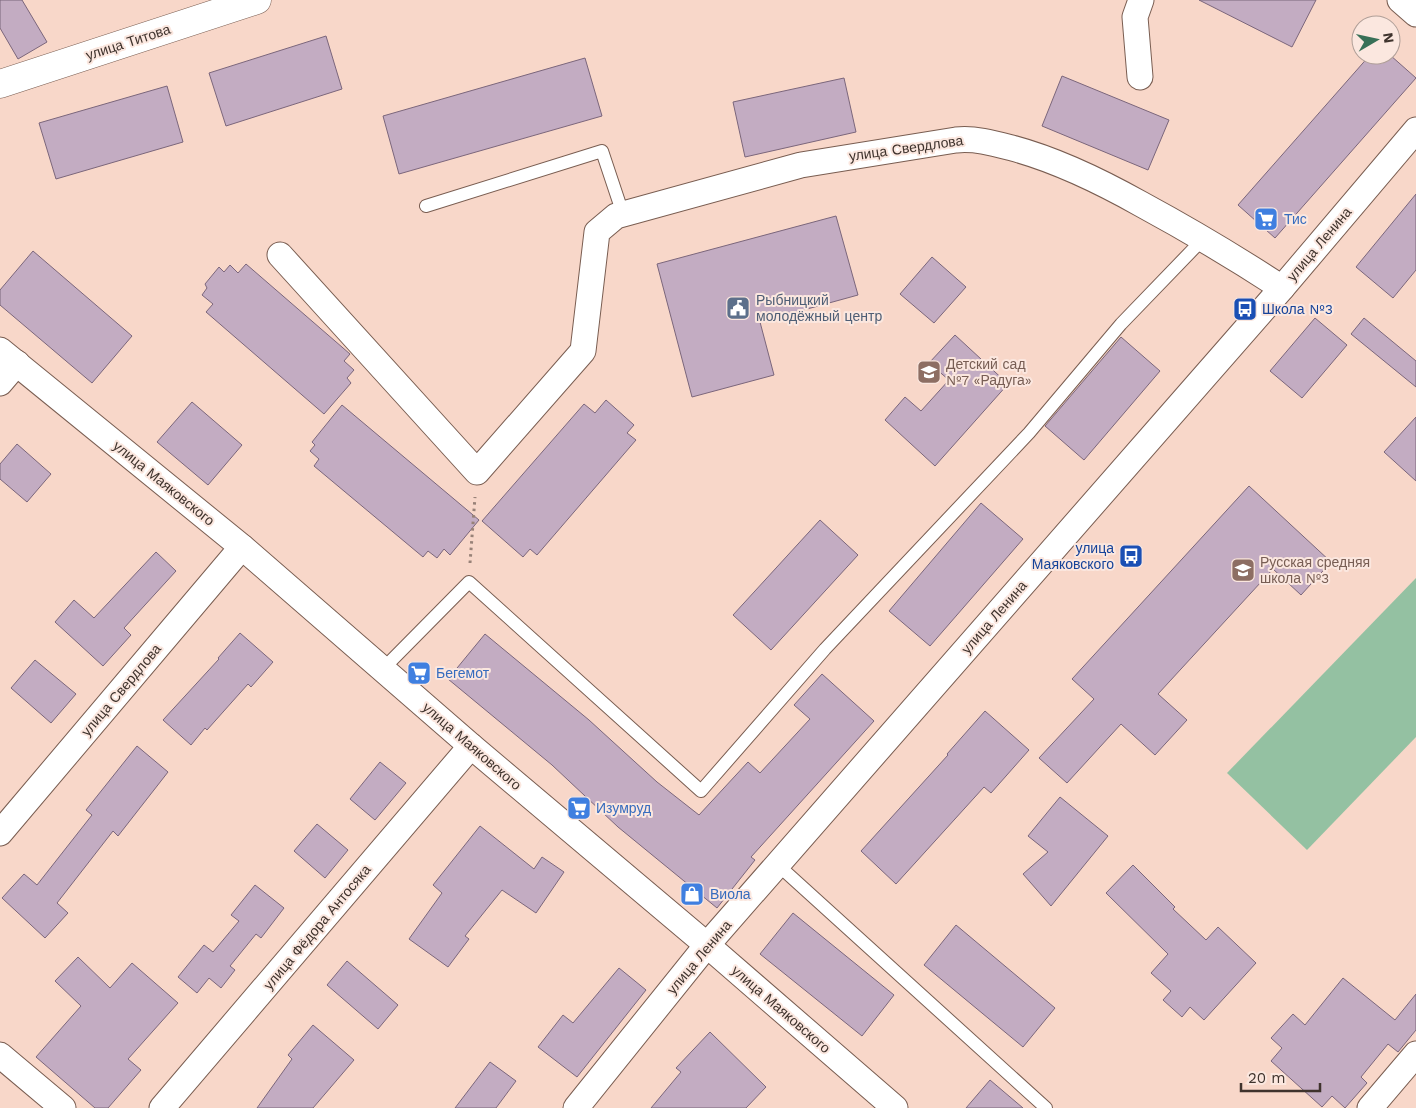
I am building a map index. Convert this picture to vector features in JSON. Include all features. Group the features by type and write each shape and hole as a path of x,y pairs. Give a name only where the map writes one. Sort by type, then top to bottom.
{"street":[{"name":"улица Титова","path":"0,84 256,0"},
{"path":"1140,77 1135,17 1141,0"},
{"path":"1400,0 1416,14"},
{"name":"улица Ленина","path":"576,1108 707,946 1282,288 1416,130"},
{"name":"улица Свердлова","path":"477,472 583,351 597,232 616,216 801,164 928,143 968,139 993,142 1040,155 1111,187 1204,238 1282,288"},
{"path":"280,255 477,472"},
{"path":"0,383 8,357"},
{"name":"улица Маяковского","path":"8,357 242,547 471,746 895,1108"},
{"name":"улица Свердлова","path":"0,833 242,547"},
{"name":"улица Фёдора Антосяка","path":"162,1108 471,746"},
{"path":"0,1054 63,1108"},
{"path":"1370,1108 1416,1054"}],"lane":[{"path":"426,206 602,151 623,214"},
{"path":"383,669 469,582 701,791 825,649 1029,433 1121,324 1204,238"},
{"path":"778,865 1046,1108"}],"path":[{"path":"469,582 477,472"}],"green space":[{"path":"1416,578 1416,737 1307,850 1227,773"}],"building":[{"path":"0,0 22,0 47,42 18,59 0,28"},
{"path":"1199,0 1316,0 1292,47"},
{"path":"326,36 342,89 226,126 209,73"},
{"path":"585,58 602,116 399,174 383,116"},
{"path":"1361,65 1401,65 1416,78 1275,238 1238,205"},
{"path":"1062,76 1169,120 1148,170 1042,126"},
{"path":"844,78 856,132 745,157 733,102"},
{"path":"167,86 183,142 56,179 39,123"},
{"path":"1416,194 1416,270 1393,298 1356,267"},
{"name":"Рыбницкий молодёжный центр","path":"836,216 858,295 760,322 774,375 692,397 657,264"},
{"path":"33,251 132,336 92,383 0,305 0,290"},
{"path":"932,257 966,287 934,323 900,294"},
{"path":"246,264 350,354 344,361 354,370 347,378 351,383 324,414 206,312 213,304 202,295 207,288 205,284 219,267 224,272 230,265 238,273"},
{"path":"1315,318 1347,345 1302,398 1270,371"},
{"path":"1364,318 1416,361 1416,387 1351,334"},
{"path":"955,335 1008,384 935,466 885,420 905,397 921,411 949,380 929,363"},
{"path":"1121,337 1160,371 1084,460 1045,426"},
{"path":"606,400 634,425 627,433 636,440 537,555 530,549 523,557 482,521 584,404 595,413"},
{"path":"192,402 242,445 208,485 157,442"},
{"path":"342,405 479,520 450,555 444,549 437,558 428,551 423,557 314,466 319,459 310,451 315,445 312,442"},
{"path":"1416,417 1416,481 1384,452"},
{"path":"17,444 51,474 27,502 0,479 0,464"},
{"path":"1249,486 1331,562 1301,595 1273,569 1158,694 1187,720 1155,755 1121,724 1067,783 1039,758 1094,699 1072,679"},
{"path":"981,503 1023,539 930,646 889,611"},
{"path":"820,520 858,555 771,650 733,615"},
{"path":"156,552 176,571 124,628 131,635 103,666 55,622 74,600 94,618"},
{"path":"240,633 273,662 251,687 248,684 191,745 163,720 219,659"},
{"path":"485,634 589,720 657,782 699,815 748,762 760,773 810,719 794,705 822,674 874,721 751,857 755,860 717,908 618,827 552,765 448,679"},
{"path":"35,660 76,694 51,723 11,688"},
{"path":"985,711 1029,750 991,793 984,787 896,884 861,851"},
{"path":"137,746 168,772 118,836 113,831 57,903 68,913 45,938 2,898 24,874 37,885 92,815 86,810"},
{"path":"380,762 406,783 375,820 350,799"},
{"path":"1060,797 1108,836 1051,906 1023,874 1048,852 1028,836"},
{"path":"317,824 348,850 325,878 294,851"},
{"path":"480,826 534,869 542,857 564,872 536,913 502,890 465,936 469,939 448,967 409,939 442,893 433,885"},
{"path":"1133,865 1175,907 1173,909 1206,940 1218,927 1256,963 1204,1020 1190,1007 1182,1017 1163,1000 1171,991 1151,973 1168,954 1106,893"},
{"path":"255,885 284,908 261,938 256,934 230,966 235,970 221,988 209,978 197,993 178,977 204,945 213,952 239,921 231,915"},
{"path":"793,913 894,995 862,1036 760,954"},
{"path":"956,925 1055,1008 1023,1047 924,965"},
{"path":"78,957 110,988 132,963 178,1003 128,1059 141,1070 108,1108 95,1108 36,1057 81,1006 55,981"},
{"path":"347,961 398,1005 378,1029 327,985"},
{"path":"619,968 646,990 577,1077 538,1047 563,1015 573,1023"},
{"path":"1343,978 1395,1020 1416,994 1416,1030 1398,1052 1388,1044 1361,1077 1367,1083 1345,1108 1332,1096 1322,1107 1271,1061 1282,1048 1271,1038 1293,1014 1305,1025"},
{"path":"313,1025 354,1060 313,1108 257,1108 292,1059 288,1055"},
{"path":"710,1032 766,1087 746,1108 651,1108 681,1072 676,1068"},
{"path":"490,1062 516,1081 496,1108 455,1108"},
{"path":"990,1080 1023,1108 966,1108"}],"place":[{"name":"Тис","path":"1266,219"},
{"name":"Рыбницкий молодёжный центр","path":"738,308"},
{"name":"Школа №3","path":"1245,309"},
{"name":"Детский сад №7 «Радуга»","path":"929,372"},
{"name":"улица Маяковского","path":"1131,556"},
{"name":"Русская средняя школа №3","path":"1243,570"},
{"name":"Бегемот","path":"419,673"},
{"name":"Изумруд","path":"579,808"},
{"name":"Виола","path":"692,894"}]}
